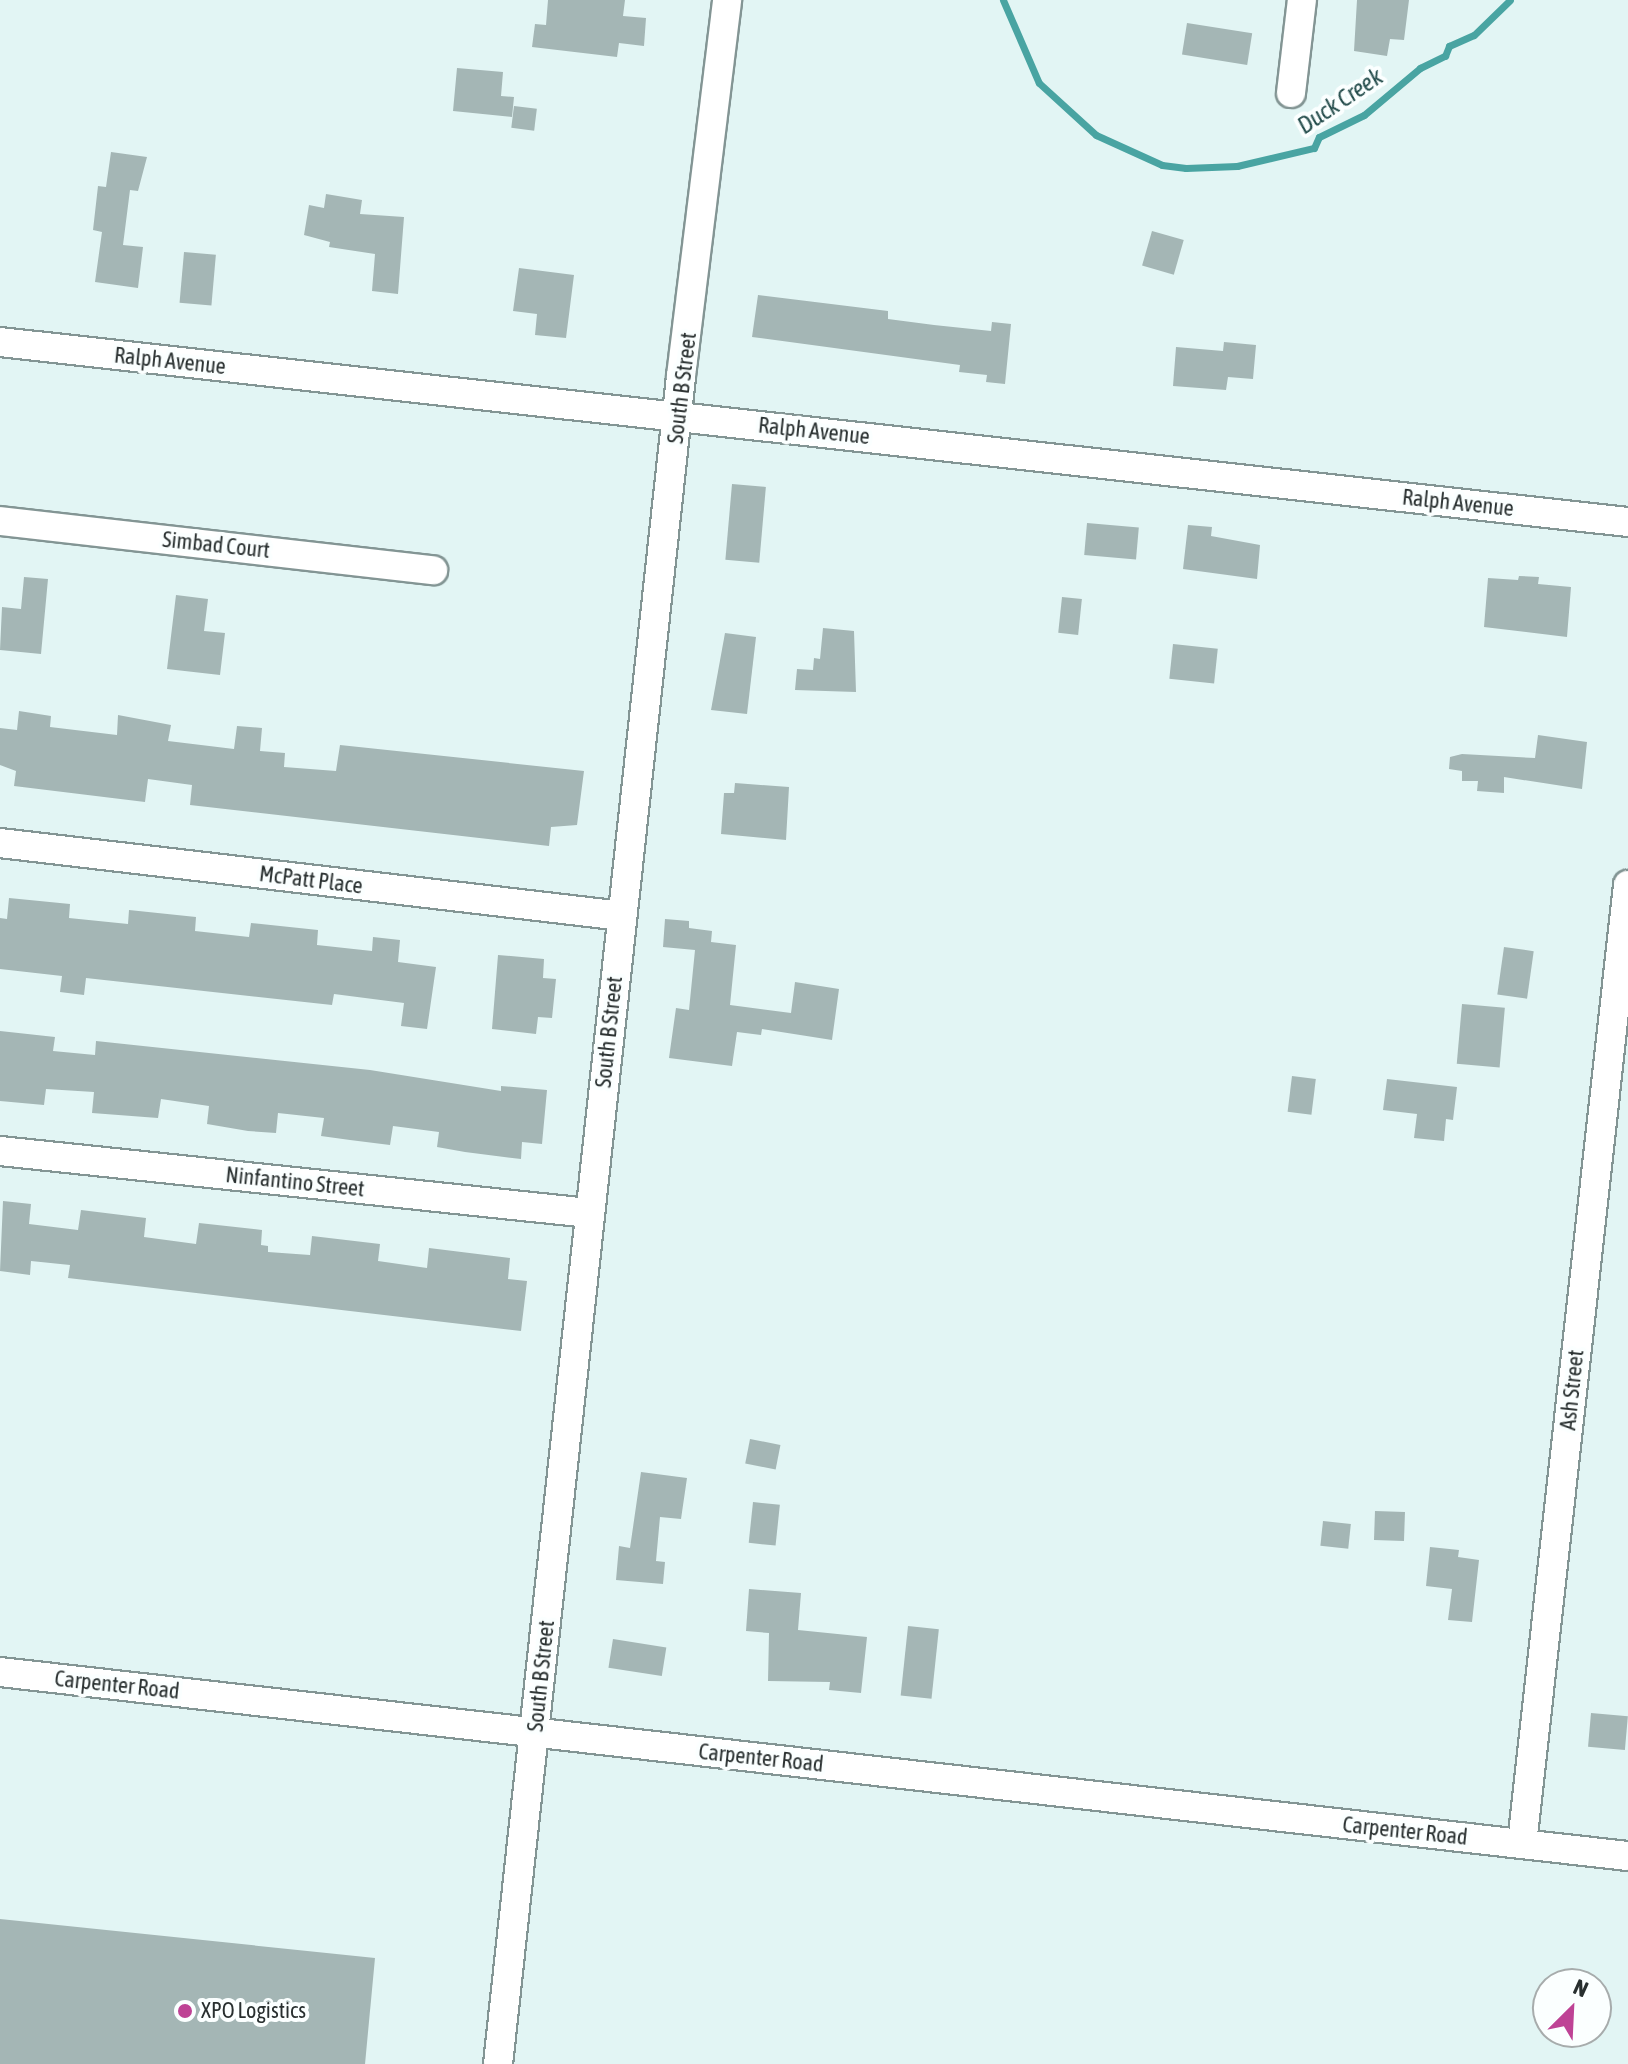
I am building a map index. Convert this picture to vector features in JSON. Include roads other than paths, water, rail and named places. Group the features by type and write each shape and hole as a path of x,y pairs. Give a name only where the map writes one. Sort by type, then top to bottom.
{"street":[{"name":"South B Street","path":"498,2064 589,1213 727,0"},
{"path":"1291,93 1302,0"},
{"name":"Ralph Avenue","path":"0,342 1628,522"},
{"name":"Simbad Court","path":"0,521 433,570"},
{"name":"McPatt Place","path":"0,843 622,916"},
{"name":"Ash Street","path":"1522,1844 1628,885"},
{"name":"Ninfantino Street","path":"0,1151 589,1213"},
{"name":"Carpenter Road","path":"0,1672 1522,1844"},
{"path":"1522,1844 1628,1856"}],"waterway":[{"name":"Duck Creek","path":"1003,0 1039,83 1096,135 1162,165 1186,168 1237,166 1314,148 1319,137 1364,115 1420,68 1445,56 1449,46 1474,35 1510,0"}],"place":[{"name":"XPO Logistics","path":"185,2011"}]}
